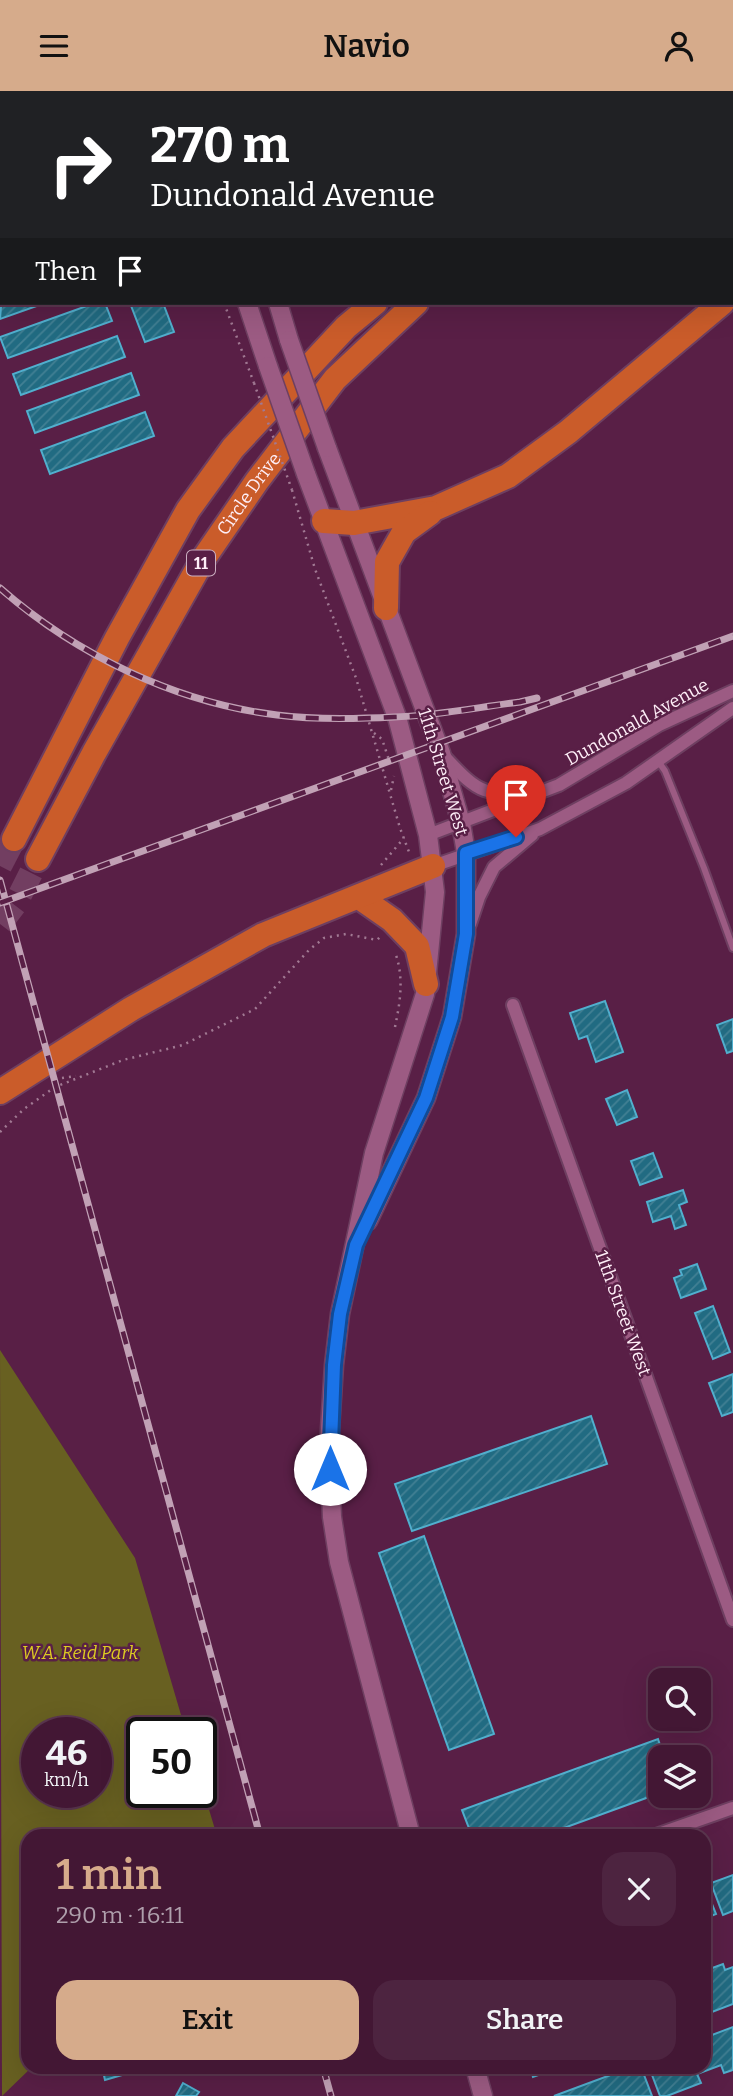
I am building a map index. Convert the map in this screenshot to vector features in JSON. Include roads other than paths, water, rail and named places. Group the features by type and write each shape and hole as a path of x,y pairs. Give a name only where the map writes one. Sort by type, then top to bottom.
{"highway":[{"name":"Circle Drive","path":"14,839 117,638 188,510 233,448 346,327 372,305"},
{"name":"Circle Drive","path":"38,859 202,561 257,481 335,379 414,305"},
{"path":"386,608 387,562 404,531 436,508 508,476 534,459 720,305"},
{"path":"324,521 354,523 436,508"},
{"path":"0,1092 131,1009 263,935 423,871"},
{"path":"359,897 392,920 417,946 426,984"}],"main road":[{"name":"11th Street West","path":"248,305 306,474 397,717 428,835 423,871 435,892 425,993 374,1153 340,1314 329,1445 332,1517 339,1562 409,1829"},
{"name":"11th Street West","path":"279,305 354,523 441,753 461,823 466,853 466,934 452,1017 430,1086 356,1245"},
{"path":"477,2074 483,2096"}],"street":[{"name":"Dundonald Avenue","path":"428,835 559,785 659,725 733,691"},
{"name":"Dundonald Avenue","path":"423,871 466,853 540,829 626,783 733,708"},
{"name":"Dundonald Avenue","path":"441,753 469,783 486,792 514,792 559,785"},
{"name":"Dundonald Avenue","path":"466,934 479,897 494,867 540,829"},
{"name":"11th Street West","path":"513,1005 733,1620"},
{"path":"673,1829 733,1808"}],"lane":[{"path":"658,761 665,771 699,855 733,948"}],"tunnel":[{"path":"0,866 14,839"},
{"path":"0,924 16,903 38,859"}],"railway":[{"path":"0,588 61,634 129,672 165,687 239,709 306,718 365,718 442,713 537,698"},
{"path":"0,903 733,636"},
{"path":"0,880 258,1829"},
{"path":"325,2074 331,2096"}],"park label":[{"name":"W.A. Reid Park","path":"80,1653"}]}
